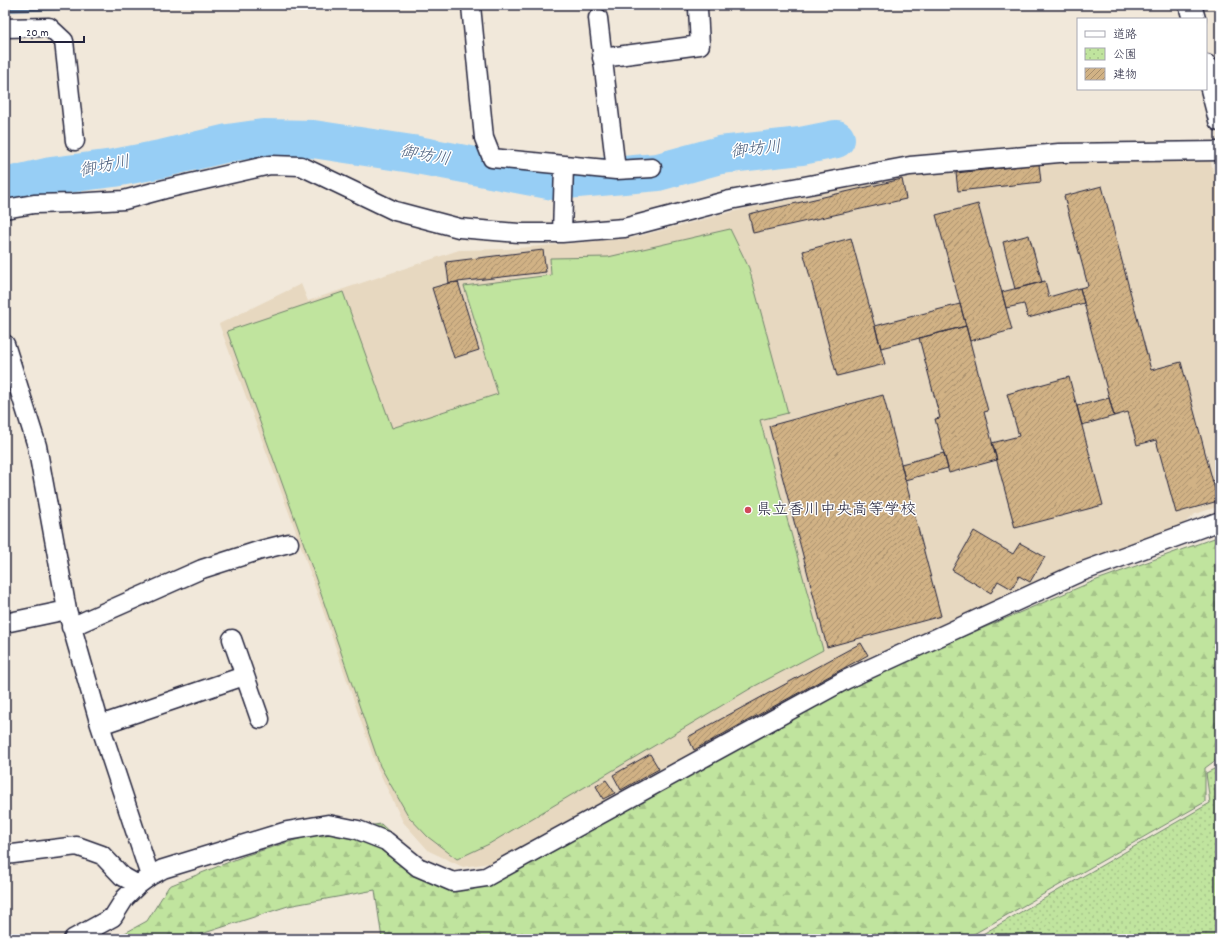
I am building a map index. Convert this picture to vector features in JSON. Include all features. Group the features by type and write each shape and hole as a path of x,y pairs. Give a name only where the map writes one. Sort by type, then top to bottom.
{"main road":[{"path":"1190,5 1194,18"},
{"path":"1207,70 1220,115"}],"street":[{"path":"471,6 484,138 492,158 616,170 652,168"},
{"path":"602,58 700,45 698,9"},
{"path":"598,18 616,170"},
{"path":"5,28 49,27 64,41 76,141"},
{"path":"5,209 34,204 124,200 270,165 301,166 395,211 459,228 519,233 562,233 624,228 730,200 910,166 1058,153 1220,151"},
{"path":"562,233 564,166"},
{"path":"5,344 10,378 37,446 69,619 144,880"},
{"path":"74,939 113,917 126,898 144,880 163,870 287,831 328,824 358,830 386,841 418,867 453,882 486,877 845,680 1078,573 1220,521"},
{"path":"5,623 69,619 202,569 261,550 289,543"},
{"path":"232,640 260,719"},
{"path":"100,725 244,676"},
{"path":"5,855 77,846 102,855 122,876 144,880"}],"shaded area":[{"name":"県立香川中央高等学校","path":"1210,159 1220,197 1220,506 1195,514 1174,532 1075,566 871,656 496,862 463,867 429,851 403,822 376,765 295,529 219,324 301,284 308,301 459,250 507,249 632,238 740,210 911,175 1044,160"}],"green space":[{"path":"730,229 749,268 788,413 760,420 823,650 753,687 489,844 457,859 428,837 409,817 380,766 299,530 227,331 343,292 392,428 498,394 464,286 551,275 550,258 608,257"},
{"path":"1220,536 1220,757 1205,768 1205,802 965,939 382,939 375,890 288,906 186,939 114,939 147,921 169,886 244,856 318,833 381,824 413,854 439,886 472,890 849,685 1094,581"},
{"path":"1220,766 1220,939 974,939 1210,803 1206,773"}],"building":[{"path":"1039,164 1041,182 958,191 956,173"},
{"path":"902,179 906,199 753,233 749,214"},
{"path":"1102,186 1151,370 1181,362 1218,501 1176,513 1156,440 1137,445 1128,412 1114,416 1080,288 1088,286 1064,196"},
{"path":"978,204 1012,330 970,341 936,215"},
{"path":"1029,235 1042,282 1015,289 1003,242"},
{"path":"851,238 885,364 837,376 803,251"},
{"path":"543,250 546,272 449,283 446,262"},
{"path":"1045,281 1049,297 1080,288 1084,303 1028,318 1024,304 1006,308 1002,292"},
{"path":"458,282 479,350 454,358 432,288"},
{"path":"960,304 966,326 881,348 875,326"},
{"path":"966,326 988,411 984,412 997,460 949,473 935,419 940,418 919,338"},
{"path":"1069,377 1103,505 1015,528 992,443 1019,436 1007,394"},
{"path":"883,395 941,616 827,647 769,426"},
{"path":"1109,398 1114,416 1082,425 1077,406"},
{"path":"944,453 948,468 905,480 901,464"},
{"path":"974,531 1013,554 1020,543 1045,557 1030,582 1019,576 1012,589 998,581 991,593 952,570"},
{"path":"861,643 868,655 694,750 688,737"},
{"path":"650,754 659,769 621,790 613,775"},
{"path":"606,780 615,793 603,799 596,786"}],"waterway":[{"path":"5,9 119,5"},
{"name":"御坊川","path":"13,185 51,176 114,168 161,159 228,143 263,138 313,139 412,154 554,181 658,172 720,155 801,146 836,139"}],"place":[{"name":"県立香川中央高等学校","path":"748,510"}]}
